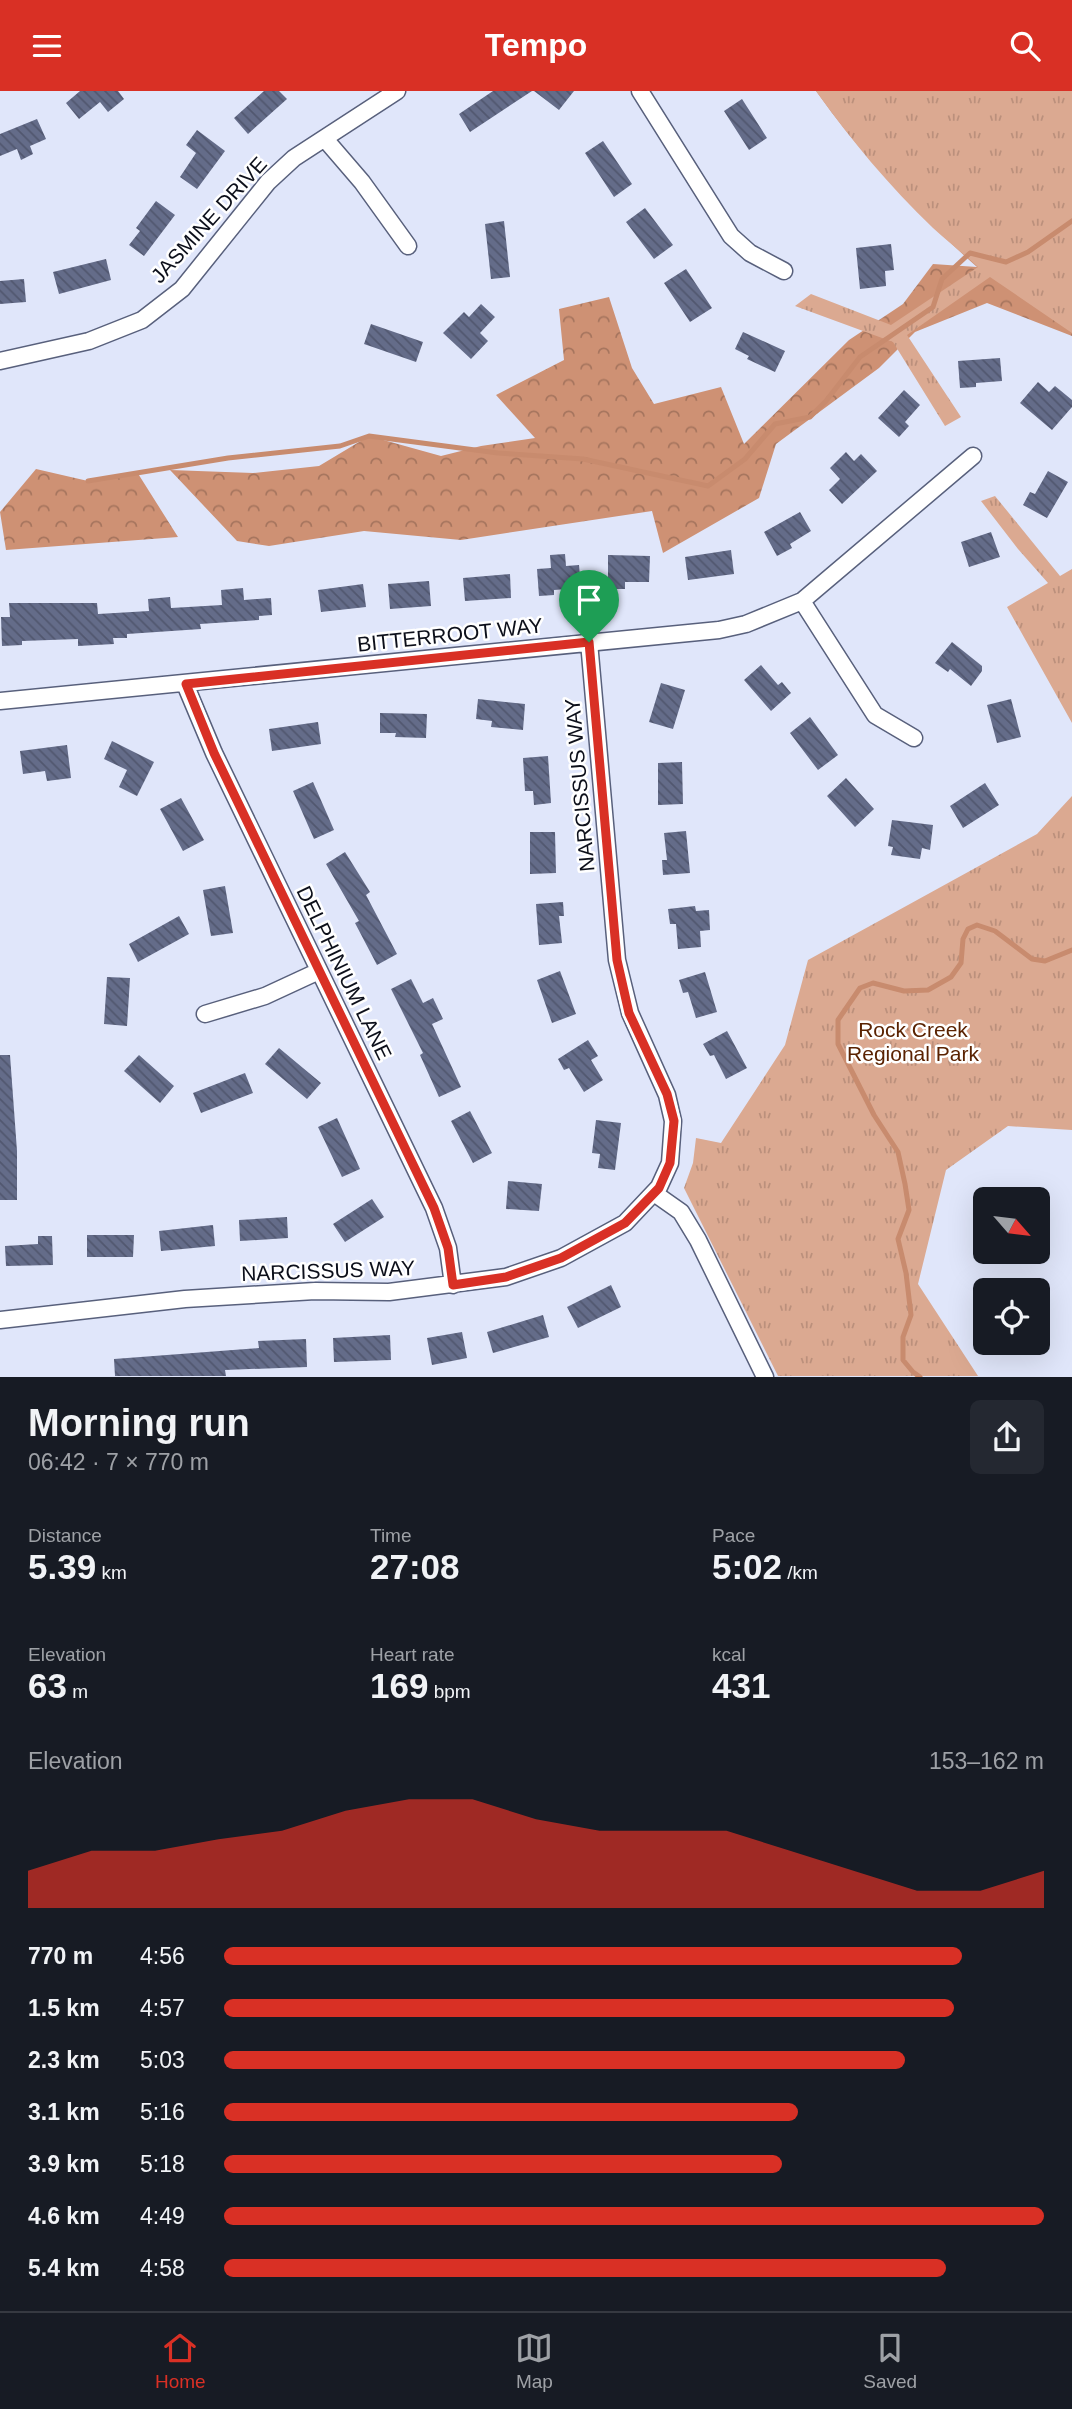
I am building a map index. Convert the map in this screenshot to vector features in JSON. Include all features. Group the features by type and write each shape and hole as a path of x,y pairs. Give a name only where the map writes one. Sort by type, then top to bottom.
{"street":[{"name":"JASMINE DRIVE","path":"0,361 89,341 142,320 181,289 268,182 294,158 397,91"},
{"path":"640,91 731,236 750,253 784,271"},
{"path":"325,139 362,182 408,246"},
{"name":"BITTERROOT WAY","path":"0,701 719,630 746,624 802,601 973,456"},
{"path":"802,601 874,715 914,738"},
{"name":"NARCISSUS WAY","path":"0,1320 185,1299 315,1291 389,1292 506,1277 561,1258 625,1223 659,1188 670,1163 674,1121 667,1094 629,1013 617,960 589,642"},
{"name":"DELPHINIUM LANE","path":"186,684 214,753 434,1208 448,1248 453,1285"},
{"path":"205,1014 265,996 319,971"},
{"path":"654,1193 681,1212 698,1240 765,1377"}],"green space":[{"path":"816,91 1072,91 1072,336 987,303 915,332 879,368 776,444 759,498 663,553 652,511 461,540 364,531 269,546 237,541 170,470 253,473 319,466 369,436 441,456 481,446 535,438 496,395 564,360 559,309 609,297 632,368 654,404 721,387 744,444 849,340 903,304 933,264 977,267 892,184"},
{"path":"816,91 1072,91 1072,333 990,277 907,335 961,417 945,426 893,342 795,306 811,294 891,325 978,267 901,196 857,145"},
{"path":"36,469 88,481 137,472 178,537 6,550 0,512"},
{"path":"995,496 1060,576 1072,569 1072,723 1007,607 1048,583 981,501"},
{"name":"Rock Creek Regional Park","path":"1072,796 1072,1130 1008,1126 946,1170 918,1284 978,1376 778,1376 684,1188 693,1163 696,1138 721,1143 785,1045 808,960 1037,834"}],"building":[{"path":"80,91 118,91 124,99 108,112 100,102 79,119 66,103"},
{"path":"264,91 279,91 287,99 248,134 234,118"},
{"path":"493,91 532,91 470,132 459,114"},
{"path":"534,91 574,91 559,110"},
{"path":"742,99 767,138 749,150 724,111"},
{"path":"37,119 46,139 30,146 33,154 21,160 17,149 0,156 0,134"},
{"path":"197,130 225,151 197,189 180,177 196,153 186,145"},
{"path":"603,141 632,184 614,197 585,153"},
{"path":"156,201 175,215 144,256 129,245 140,231 136,228"},
{"path":"645,208 673,245 654,259 626,222"},
{"path":"504,221 510,277 491,279 485,224"},
{"path":"891,244 894,270 885,271 886,286 860,289 856,248"},
{"path":"106,259 111,280 59,294 53,272"},
{"path":"686,269 712,308 690,322 664,283"},
{"path":"24,279 26,302 0,304 0,281"},
{"path":"481,304 495,317 480,333 488,341 471,359 443,333 464,312 469,317"},
{"path":"371,324 423,342 416,362 364,344"},
{"path":"743,332 785,351 775,372 747,359 749,356 735,349"},
{"path":"1000,358 1002,381 976,383 976,387 960,388 958,361"},
{"path":"1038,382 1049,392 1055,386 1072,400 1072,407 1052,430 1020,403"},
{"path":"904,390 920,405 905,422 909,426 899,437 878,418"},
{"path":"846,452 854,461 861,454 877,471 842,504 829,490 840,479 830,468"},
{"path":"1048,471 1068,482 1047,518 1023,505 1030,492 1035,494"},
{"path":"800,512 811,531 790,544 792,548 777,556 764,532"},
{"path":"991,532 1000,557 969,567 961,542"},
{"path":"731,550 734,574 688,580 685,557"},
{"path":"565,554 566,566 579,565 581,588 554,590 554,595 539,596 537,569 551,568 550,555"},
{"path":"608,555 650,556 649,582 625,582 625,589 608,589"},
{"path":"510,574 511,598 465,601 463,578"},
{"path":"429,581 431,606 390,609 388,584"},
{"path":"363,584 366,607 321,612 318,590"},
{"path":"243,588 244,600 271,598 272,615 259,616 259,620 200,624 201,629 127,634 127,638 113,638 114,644 78,646 78,639 22,641 22,645 2,646 1,617 10,617 9,603 97,603 98,614 149,611 148,599 170,597 171,608 222,605 221,590"},
{"path":"952,642 982,666 982,671 971,686 950,669 948,672 935,663"},
{"path":"761,665 778,685 782,682 791,693 771,711 744,680"},
{"path":"661,683 685,690 673,729 649,722"},
{"path":"478,699 525,704 523,730 491,727 492,721 476,719"},
{"path":"1011,699 1021,737 997,743 987,705"},
{"path":"380,713 427,714 426,738 395,737 396,733 380,733"},
{"path":"810,717 838,755 818,770 790,733"},
{"path":"318,722 321,744 272,751 269,729"},
{"path":"112,741 154,762 137,796 119,787 127,770 104,759"},
{"path":"67,745 71,778 47,781 45,771 23,774 20,751"},
{"path":"548,756 551,803 534,805 533,791 525,791 523,758"},
{"path":"682,762 683,804 658,805 658,763"},
{"path":"846,778 874,809 855,827 827,796"},
{"path":"313,782 334,830 314,839 293,791"},
{"path":"985,783 999,805 963,828 950,806"},
{"path":"181,798 204,840 183,851 160,809"},
{"path":"892,820 933,825 930,850 922,848 920,859 891,855 893,847 888,846"},
{"path":"686,831 690,873 663,875 662,860 667,860 664,833"},
{"path":"530,832 555,832 556,873 530,874"},
{"path":"345,852 370,892 366,895 397,954 377,965 355,923 359,921 326,864"},
{"path":"225,886 233,933 211,936 203,890"},
{"path":"563,902 564,916 559,916 562,943 539,945 536,904"},
{"path":"695,906 696,911 709,910 710,930 700,931 701,947 678,949 676,924 670,924 668,909"},
{"path":"179,916 189,934 138,962 129,944"},
{"path":"560,971 576,1014 552,1023 537,980"},
{"path":"705,972 717,1012 696,1018 688,992 683,993 679,980"},
{"path":"107,977 130,978 127,1026 104,1024"},
{"path":"411,979 423,1003 433,998 443,1019 432,1024 461,1087 439,1097 420,1055 423,1053 391,989"},
{"path":"727,1031 747,1068 726,1079 714,1055 710,1056 703,1044"},
{"path":"588,1040 598,1056 591,1060 603,1080 584,1092 569,1068 564,1070 558,1059"},
{"path":"279,1048 321,1083 307,1099 265,1064"},
{"path":"0,1055 10,1055 17,1151 17,1200 0,1200"},
{"path":"139,1055 174,1086 160,1103 124,1071"},
{"path":"245,1073 253,1093 201,1113 193,1093"},
{"path":"470,1111 492,1153 473,1163 451,1121"},
{"path":"337,1118 360,1169 342,1177 318,1127"},
{"path":"596,1120 621,1123 615,1170 598,1168 600,1154 592,1153"},
{"path":"508,1181 542,1184 539,1211 506,1209"},
{"path":"372,1199 384,1217 345,1242 333,1224"},
{"path":"287,1217 288,1238 240,1241 239,1220"},
{"path":"213,1225 215,1246 161,1251 159,1231"},
{"path":"87,1235 134,1235 133,1257 87,1257"},
{"path":"38,1236 52,1236 53,1265 6,1266 5,1246 38,1244"},
{"path":"611,1285 621,1307 578,1328 567,1307"},
{"path":"543,1315 549,1337 493,1353 487,1332"},
{"path":"462,1332 467,1358 432,1365 427,1338"},
{"path":"390,1335 391,1360 334,1362 333,1338"},
{"path":"306,1339 307,1367 225,1370 226,1376 115,1376 114,1359 259,1348 258,1341"}],"waterway":[{"path":"88,481 228,458 340,446 369,436 498,453 583,459 708,486 745,459 775,424 810,417 860,357 933,307 942,279 970,253 1006,262 1028,252 1072,221"},
{"path":"920,1377 903,1360 903,1337 911,1315 906,1273 898,1239 909,1210 898,1152 874,1115 838,1044 838,1020 860,988 873,983 904,991 928,990 951,977 961,963 963,939 968,929 977,925 995,931 1032,959 1045,961 1072,950"}],"route":[{"path":"589,642 617,960 629,1013 667,1094 674,1121 670,1163 659,1188 625,1223 561,1258 506,1277 453,1285 448,1248 434,1208 214,753 186,684 589,642"}]}
